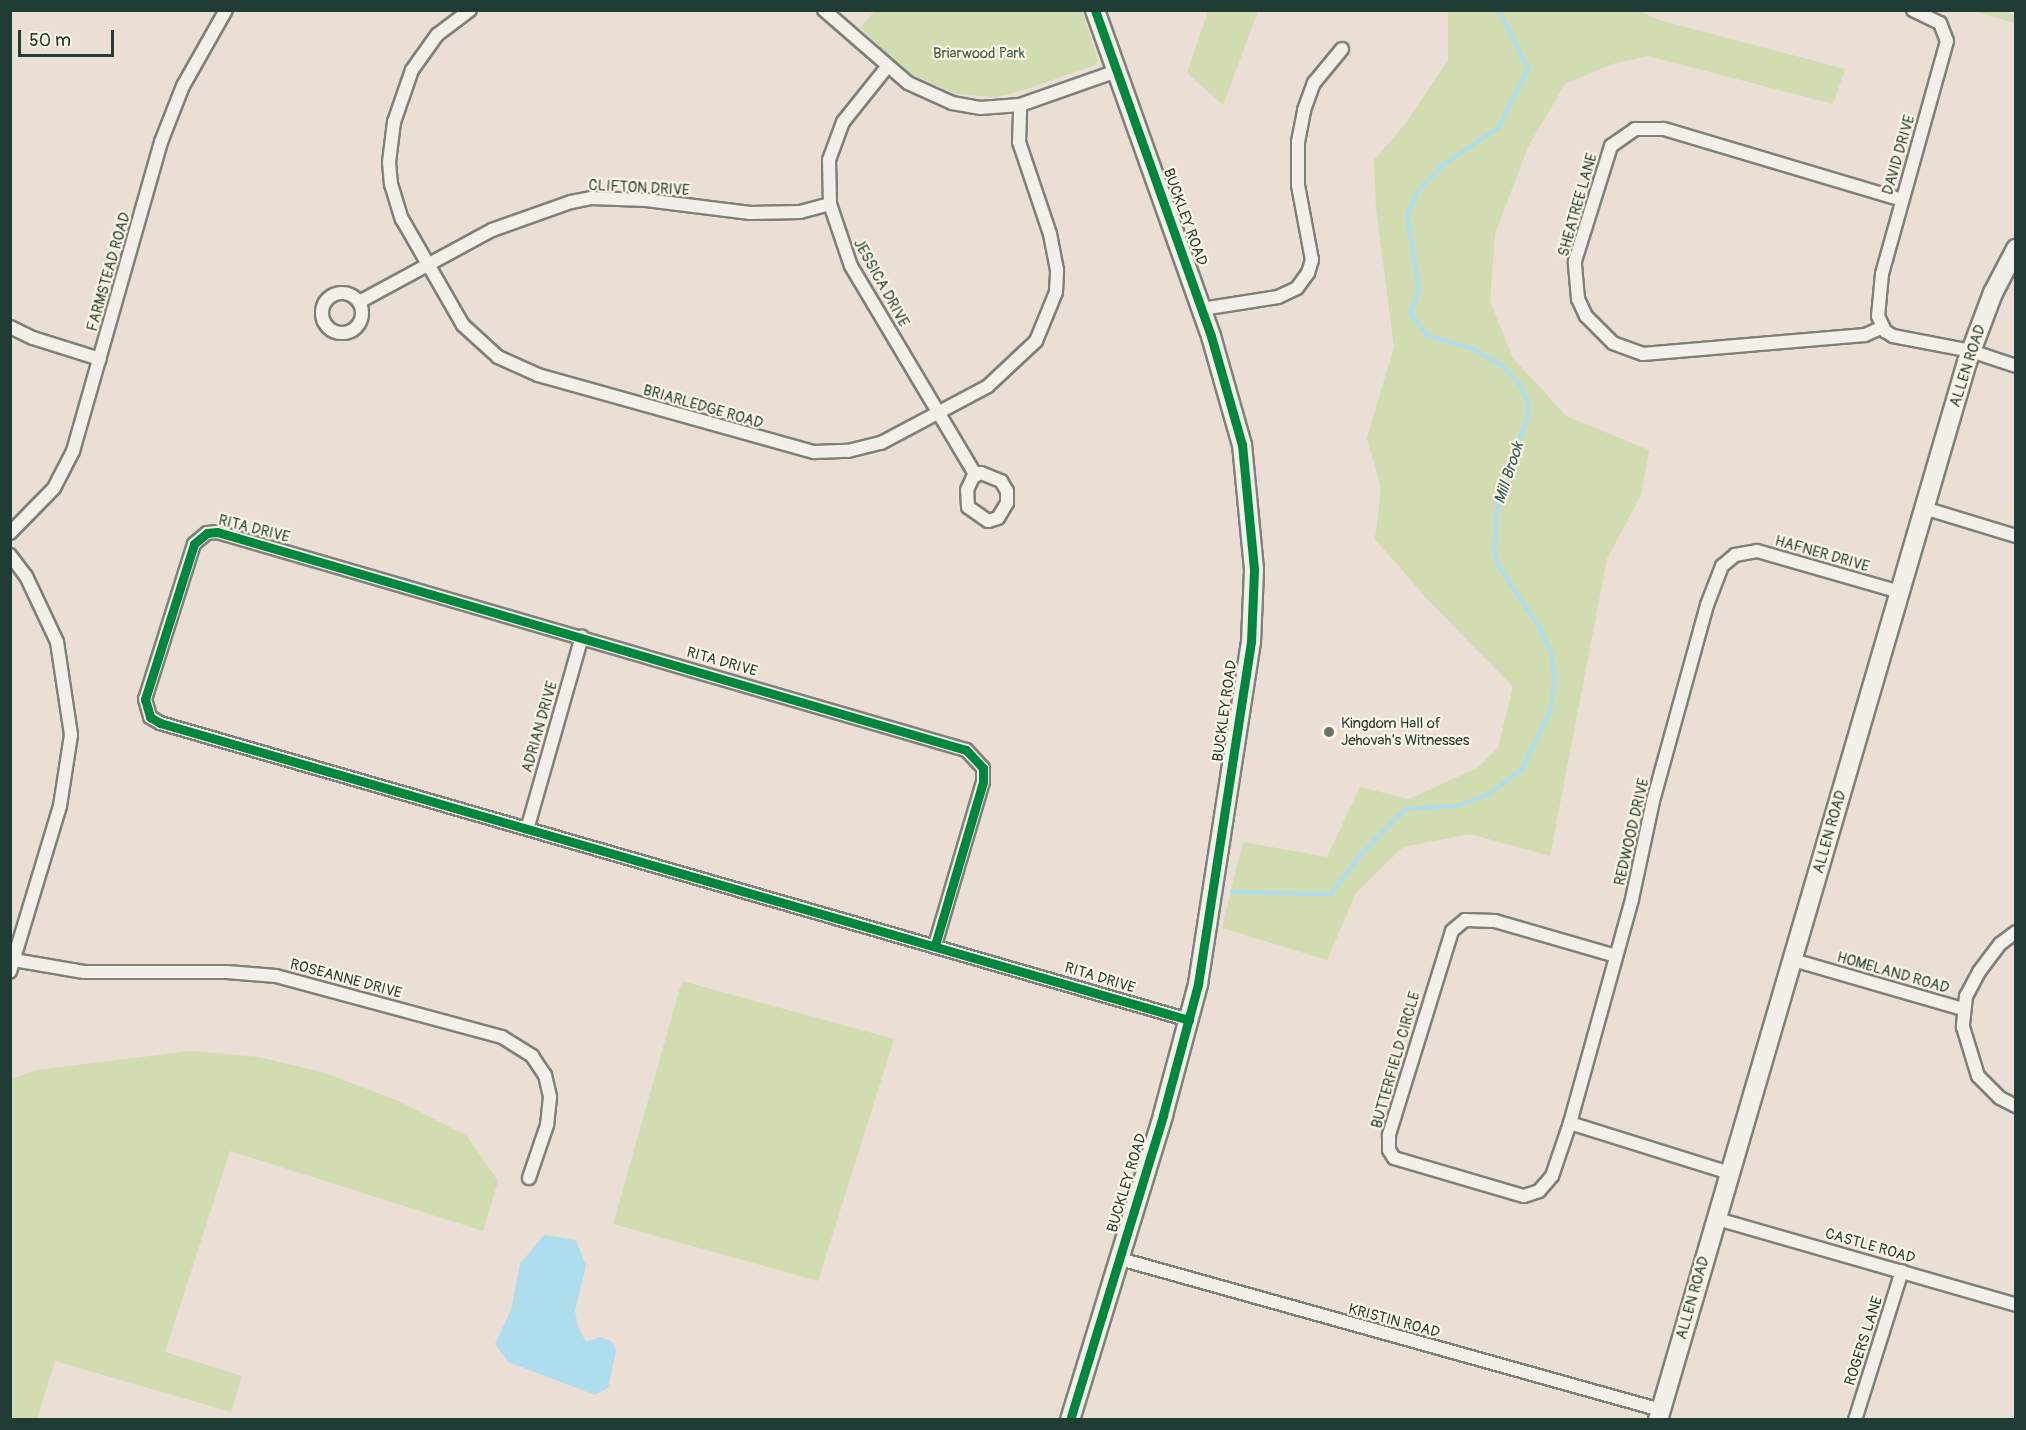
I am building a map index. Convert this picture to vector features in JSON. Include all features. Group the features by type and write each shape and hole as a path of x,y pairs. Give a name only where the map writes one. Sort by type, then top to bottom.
{"street":[{"name":"FARMSTEAD ROAD","path":"10,533 54,488 73,451 161,142 183,86 225,10"},
{"name":"BRIARLEDGE ROAD","path":"470,10 423,51 394,122 389,162 391,184 402,219 463,325 498,357 538,375 814,452 848,451 881,443 979,392 1013,366 1036,340 1056,292 1050,234 1019,142 1020,105"},
{"path":"824,10 908,83 952,103 980,108 1020,105 1116,71"},
{"name":"BUCKLEY ROAD","path":"1071,1419 1189,1020 1214,890 1251,642 1254,569 1242,445 1202,309 1095,10"},
{"name":"DAVID DRIVE","path":"1882,327 1878,316 1882,274 1947,40 1940,23 1913,10"},
{"path":"1202,309 1278,297 1297,288 1308,273 1312,260 1298,185 1298,142 1304,110 1314,83 1342,49"},
{"name":"JESSICA DRIVE","path":"887,67 843,122 829,160 830,204 851,266 975,474"},
{"name":"SHEATREE LANE","path":"1882,327 1865,335 1643,354 1613,343 1587,316 1578,299 1575,261 1611,146 1635,129 1664,129 1902,200"},
{"name":"CLIFTON DRIVE","path":"361,301 492,230 542,210 591,198 750,213 800,212 830,204"},
{"name":"ALLEN ROAD","path":"1659,1415 1971,351 1993,292 2016,249"},
{"path":"10,327 33,338 100,359"},
{"path":"1882,327 1893,336 1971,351 2016,366"},
{"path":"1924,508 2016,536"},
{"name":"RITA DRIVE","path":"934,945 983,782 983,768 977,757 914,733 226,535 207,533 194,544 145,699 150,717 160,723 528,826 1189,1020"},
{"name":"HAFNER DRIVE","path":"1735,555 1756,550 1900,592"},
{"path":"10,555 26,576 57,642 71,735 60,806 12,966"},
{"name":"REDWOOD DRIVE","path":"1570,1123 1616,956 1707,604 1722,566 1735,555"},
{"name":"ADRIAN DRIVE","path":"528,826 582,637"},
{"name":"BUTTERFIELD CIRCLE","path":"1570,1123 1552,1176 1539,1191 1524,1196 1404,1164 1389,1150 1389,1135 1444,945 1463,921 1495,921 1616,956"},
{"name":"HOMELAND ROAD","path":"1793,960 1963,1009 1979,972 2000,944 2016,932"},
{"name":"ROSEANNE DRIVE","path":"12,966 84,972 227,972 276,976 511,1041 532,1056 545,1075 550,1097 547,1125 529,1178"},
{"path":"1963,1009 1967,1050 1978,1076 2000,1098 2016,1106"},
{"path":"1570,1123 1730,1173"},
{"name":"CASTLE ROAD","path":"1716,1219 2016,1305"},
{"name":"KRISTIN ROAD","path":"1120,1259 1659,1415"},
{"name":"ROGERS LANE","path":"1855,1419 1902,1271"}],"green space":[{"name":"Briarwood Park","path":"876,10 1082,11 1098,60 1095,65 1018,92 994,97 955,94 908,73 860,27"},
{"path":"1208,11 1258,11 1223,105 1187,73"},
{"path":"1448,11 1638,11 1659,20 1845,69 1833,104 1648,56 1612,64 1565,84 1528,147 1495,234 1490,301 1513,358 1566,416 1649,450 1641,495 1607,559 1550,856 1470,834 1403,847 1356,893 1327,960 1222,928 1243,842 1327,857 1360,787 1409,799 1477,768 1498,748 1513,687 1428,600 1375,539 1381,489 1367,438 1394,347 1376,209 1374,160 1405,124 1448,60"},
{"path":"1973,11 2007,11 2015,17 2015,23"},
{"path":"682,981 894,1039 818,1281 613,1224"},
{"path":"190,1051 259,1057 325,1073 399,1101 467,1136 498,1181 483,1231 230,1151 165,1352 242,1376 231,1412 55,1361 37,1419 11,1419 11,1079 37,1070"}],"water":[{"path":"544,1235 576,1240 586,1266 575,1311 578,1327 586,1342 600,1337 611,1341 616,1350 608,1388 595,1395 508,1362 495,1344 511,1310 520,1264"}],"waterway":[{"name":"Mill Brook","path":"1232,892 1331,894 1361,854 1405,809 1457,806 1491,793 1522,769 1550,711 1555,681 1551,652 1540,629 1498,565 1494,550 1498,500 1527,419 1529,403 1519,384 1501,365 1471,348 1428,336 1410,314 1419,289 1407,215 1418,191 1443,165 1498,128 1528,69 1499,10"}],"cycle path":[{"path":"1070,1420 1163,1115 1198,984 1251,642 1254,569 1242,445 1211,336 1095,10"},
{"path":"935,945 983,782 983,768 966,750 217,532 207,533 194,544 145,699 150,717 160,723 1189,1020"}],"place":[{"name":"Kingdom Hall of Jehovah’s Witnesses","path":"1329,732"}]}
